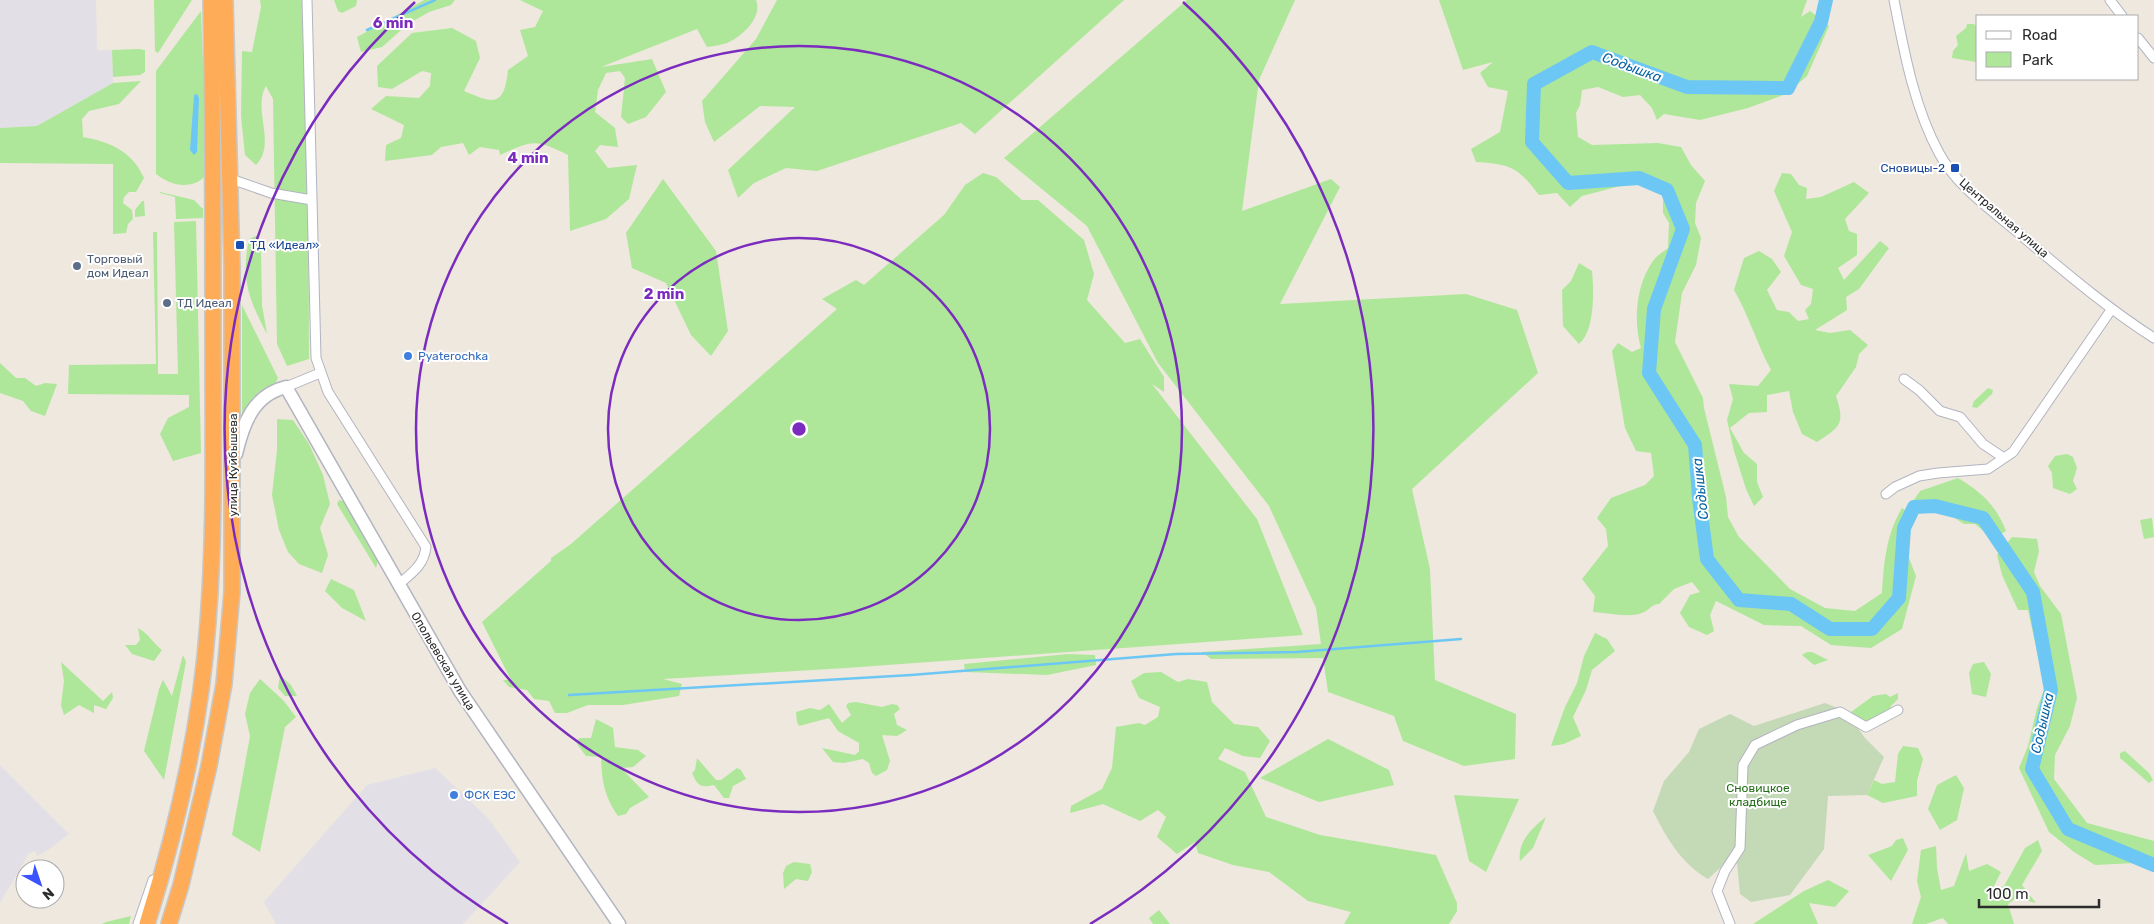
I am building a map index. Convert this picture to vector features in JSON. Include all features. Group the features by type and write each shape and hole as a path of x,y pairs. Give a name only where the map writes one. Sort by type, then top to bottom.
{"highway":[{"name":"улица Куйбышева","path":"147,924 169,851 188,768 202,682 208,622 212,540 214,217 211,0"},
{"name":"улица Куйбышева","path":"169,924 206,786 224,684 232,592 234,462 231,179 225,0"}],"street":[{"path":"307,0 314,339 320,373 328,392 426,546 425,556 418,569 399,584"},
{"name":"Центральная улица","path":"1894,0 1922,119 1940,155 1976,197 2111,310 2154,338"},
{"path":"2110,0 2121,15"},
{"path":"2139,39 2154,58"},
{"path":"231,179 271,192 312,200"},
{"path":"1886,494 1895,486 1919,476 1938,472 1982,470 2013,452 2111,310"},
{"path":"234,462 239,440 253,407 262,397 274,390 320,373"},
{"path":"1904,379 1919,390 1940,412 1960,417 1983,444 2004,458"},
{"name":"Опольевская улица","path":"286,387 478,720 619,924"},
{"path":"1730,924 1717,891 1725,871 1740,848 1743,766 1755,745 1797,725 1840,712 1866,727 1898,710"},
{"path":"138,924 153,879 169,851"}],"shaded area":[{"path":"0,0 96,0 97,50 112,50 113,83 37,126 0,128"},
{"path":"0,765 69,834 37,856 35,851 29,853 26,859 15,859 15,877 0,903"},
{"path":"435,768 487,817 520,862 463,924 276,924 264,902 367,785"}],"green space":[{"path":"154,0 192,0 158,53 155,51"},
{"path":"260,0 304,0 308,90 309,359 287,366 277,344 273,99 266,86 262,95 261,105 265,137 264,147 262,157 256,165 245,155 241,116 242,51 252,52 261,7"},
{"path":"334,0 357,0 356,6 342,13 338,11"},
{"path":"424,0 455,0 451,5 429,12 408,24 382,47 361,52 357,37"},
{"path":"520,0 756,0 757,13 745,31 727,43 707,47 697,29 601,67 652,59 666,92 646,117 628,124 621,117 625,78 620,71 606,73 598,90 595,112 615,128 618,147 600,145 595,151 608,168 637,165 629,199 606,219 570,231 568,155 548,146 534,143 520,146 500,155 499,150 480,147 469,155 463,143 441,147 432,155 385,161 386,145 401,138 404,125 371,109 386,96 419,98 430,86 431,73 422,71 392,89 378,87 377,66 412,33 452,28 476,41 480,58 464,91 490,100 496,99 504,91 508,70 528,56 520,30 535,27 543,11"},
{"path":"777,0 1124,0 975,134 961,123 817,171 786,168 754,183 738,198 728,170 795,107 760,106 714,142 705,122 702,101 756,39"},
{"path":"1187,0 1295,0 1259,80 1242,211 1331,179 1340,187 1280,304 1466,294 1517,310 1538,373 1412,489 1430,569 1435,680 1516,714 1515,759 1464,766 1403,741 1394,716 1328,692 1323,658 1211,659 1202,652 1321,644 1316,608 1269,506 1158,363 1087,226 1004,158"},
{"path":"1439,0 1807,0 1801,17 1810,11 1829,26 1807,76 1786,94 1748,108 1700,120 1664,114 1657,120 1652,108 1640,95 1623,97 1598,87 1582,90 1580,105 1576,113 1578,137 1592,145 1658,143 1681,147 1691,165 1705,181 1696,203 1695,223 1701,238 1696,265 1682,293 1675,342 1703,398 1726,497 1728,517 1739,537 1790,589 1825,608 1855,611 1882,593 1889,539 1902,508 1908,512 1898,530 1916,576 1902,629 1871,648 1831,645 1801,626 1764,625 1716,601 1710,615 1714,631 1707,635 1689,627 1680,613 1690,595 1700,592 1692,582 1674,589 1659,604 1642,613 1624,615 1593,612 1595,596 1582,579 1608,546 1606,529 1597,518 1611,498 1645,485 1654,476 1651,453 1636,451 1625,428 1612,351 1618,343 1632,352 1641,348 1637,326 1640,292 1647,270 1656,257 1668,248 1669,223 1663,213 1663,195 1667,190 1639,178 1624,185 1582,196 1570,207 1557,193 1539,195 1525,178 1512,169 1497,164 1476,162 1471,149 1500,132 1508,91 1488,87 1480,73 1493,62 1463,70"},
{"path":"201,11 207,174 195,183 182,185 175,184 156,174 156,71"},
{"path":"1967,24 1974,24 1976,26 1976,62 1952,58 1953,51 1958,45 1956,36 1966,28"},
{"path":"112,50 145,50 145,72 140,75 113,77"},
{"path":"141,81 119,104 89,111 82,119 83,137 111,145 127,154 144,178 136,192 129,192 124,197 123,203 132,210 133,219 128,224 126,233 113,234 113,164 0,163 0,128 37,126 113,83"},
{"path":"983,173 996,177 1022,200 1038,200 1084,240 1094,274 1087,300 1125,343 1140,339 1164,377 1164,392 1152,384 1257,519 1303,635 846,668 663,679 682,684 679,696 623,705 588,705 567,713 555,713 549,701 534,699 527,690 509,687 503,680 511,680 482,622 551,561 551,558 571,544 837,309 822,299 856,280 864,285 944,215 965,185"},
{"path":"1782,173 1791,174 1799,185 1807,188 1806,199 1821,197 1854,182 1869,193 1845,219 1849,231 1857,234 1857,255 1838,268 1844,280 1880,241 1889,248 1859,289 1846,297 1847,310 1815,330 1830,333 1850,330 1868,345 1859,354 1856,367 1836,396 1840,419 1836,428 1817,442 1802,434 1793,412 1789,391 1767,395 1767,412 1749,413 1730,428 1744,453 1757,464 1757,482 1763,497 1754,506 1746,489 1734,451 1727,420 1733,399 1729,384 1758,386 1771,370 1734,290 1744,258 1759,251 1772,259 1781,272 1767,290 1777,310 1789,312 1798,321 1809,319 1805,310 1811,304 1813,289 1801,285 1784,256 1792,232 1774,191"},
{"path":"663,179 716,251 728,331 711,356 691,335 666,283 632,268 626,233"},
{"path":"160,192 194,200 203,209 203,218 176,219 175,197"},
{"path":"144,201 145,216 135,217 135,210"},
{"path":"196,221 201,453 173,461 160,434 168,418 189,407 189,395 68,394 69,365 156,364 153,232 157,232 158,374 178,374 174,222"},
{"path":"258,235 261,252 262,305 267,334 255,310 246,277 249,239"},
{"path":"1579,263 1592,271 1593,289 1591,320 1584,338 1579,344 1563,326 1562,290 1571,281"},
{"path":"242,305 278,378 275,384 263,389 254,397 242,419"},
{"path":"0,363 16,378 25,378 36,386 45,383 57,384 45,416 31,411 23,401 0,393"},
{"path":"1988,388 1993,390 1992,394 1977,408 1972,407 1974,401"},
{"path":"277,419 293,420 309,444 323,475 330,504 320,528 328,555 322,573 299,564 288,552 279,530 272,495 277,450"},
{"path":"2067,454 2073,457 2077,468 2073,481 2077,489 2070,494 2053,488 2052,473 2048,466 2055,456"},
{"path":"1958,478 1987,500 1998,514 2006,531 1993,539 1975,524 1964,524 1950,515 1911,504 1920,491"},
{"path":"339,500 345,502 378,560 376,568 337,504"},
{"path":"2152,518 2154,537 2144,539 2140,520"},
{"path":"2012,537 2037,539 2039,551 2034,572 2040,586 2061,614 2077,698 2070,726 2055,755 2054,779 2087,823 2154,841 2154,872 2135,863 2095,865 2074,852 2049,832 2019,768 2028,746 2037,708 2045,688 2028,610 2018,610 2002,575 1997,555"},
{"path":"331,579 354,590 366,621 342,608 325,591"},
{"path":"138,628 162,650 154,661 132,654 125,645 136,645 140,640"},
{"path":"1595,633 1607,639 1615,651 1592,670 1586,690 1573,717 1581,736 1564,744 1551,746 1565,707 1577,683 1584,656"},
{"path":"1812,652 1828,660 1814,665 1802,655"},
{"path":"1068,654 1095,655 1096,665 1047,675 965,672 964,664"},
{"path":"183,655 186,662 164,780 144,751 159,689 163,680 172,696"},
{"path":"61,662 103,701 112,692 113,698 106,709 94,705 94,713 79,705 64,715 61,705 64,681"},
{"path":"1984,662 1991,674 1986,697 1972,694 1969,673 1973,664"},
{"path":"1161,672 1178,682 1188,679 1207,682 1212,702 1234,724 1258,727 1270,741 1260,758 1243,756 1225,748 1218,759 1245,772 1266,817 1320,835 1436,855 1457,903 1457,911 1449,924 1344,924 1351,912 1308,901 1269,872 1233,865 1198,853 1195,842 1177,854 1157,837 1166,817 1158,810 1140,821 1103,804 1070,813 1071,806 1102,789 1112,768 1116,727 1139,723 1145,725 1158,717 1160,707 1139,698 1131,681 1144,673"},
{"path":"280,675 291,685 297,696 285,696 278,688"},
{"path":"260,679 283,700 296,717 285,727 260,852 232,835 250,736 245,714 250,693"},
{"path":"1898,693 1898,699 1891,706 1890,711 1868,726 1857,722 1851,712 1873,696 1886,694 1890,697"},
{"path":"856,702 882,707 892,704 897,705 900,709 894,714 897,725 907,730 897,736 882,735 890,761 887,770 876,776 872,773 869,763 863,759 844,763 833,762 822,748 855,755 859,751 859,743 838,731 829,718 799,726 797,722 796,712 810,708 820,710 829,704 842,723 851,715 846,706 848,703"},
{"name":"Сновицкое кладбище","path":"1825,703 1845,711 1865,738 1884,757 1867,795 1828,796 1824,849 1790,895 1751,902 1740,894 1737,863 1731,858 1708,879 1690,866 1676,850 1653,811 1664,781 1689,752 1699,729 1730,714 1754,726"},
{"path":"596,719 613,728 615,747 638,750 646,756 633,767 621,768 649,797 630,808 626,814 618,816 607,795 603,781 601,757 586,756 577,744 579,738 591,738"},
{"path":"1328,739 1389,770 1394,785 1319,802 1260,778"},
{"path":"1903,746 1918,748 1923,759 1917,781 1917,796 1883,803 1867,795 1874,780 1882,784 1895,782 1898,754"},
{"path":"2125,751 2149,773 2153,780 2149,783 2120,758 2120,753"},
{"path":"697,758 716,780 721,780 737,768 741,770 746,779 733,786 729,798 724,798 714,785 702,786 696,781 692,773 695,770"},
{"path":"1956,775 1964,788 1957,820 1940,830 1928,809 1937,785"},
{"path":"1454,795 1519,799 1486,872 1469,861"},
{"path":"1546,817 1533,848 1520,861 1523,842 1531,831"},
{"path":"1903,838 1908,850 1891,881 1868,855 1892,846 1896,840"},
{"path":"2038,840 2042,851 2022,885 2036,903 2016,898 2008,904 2014,924 1948,924 1943,918 1926,924 1912,924 1921,897 1917,881 1921,850 1936,846 1941,890 1954,886 1966,853 1969,871 1987,864 2001,872 1991,892 2004,886 2025,848"},
{"path":"794,862 810,864 812,872 808,881 796,879 784,889 783,873 786,866"},
{"path":"1828,880 1849,891 1835,907 1809,903 1818,924 1753,924 1804,891"},
{"path":"1159,910 1170,924 1153,924 1149,918"},
{"path":"131,916 129,924 102,924 106,922"}],"water":[{"path":"197,94 199,98 197,152 194,155 190,150 194,95"}],"waterway":[{"path":"367,30 435,0"},
{"name":"Содышка","path":"1826,0 1821,22 1788,88 1687,87 1592,52 1534,84 1532,142 1568,183 1639,178 1667,190 1683,229 1654,309 1649,373 1695,445 1699,498 1707,559 1739,600 1791,604 1830,629 1872,629 1899,598 1904,528 1914,507 1935,506 1983,518 2033,592 2051,690 2032,769 2068,829 2154,865"},
{"path":"569,695 911,675 1176,654 1297,652 1461,639"}],"place":[{"name":"Сновицы-2","path":"1955,168"},
{"name":"ТД «Идеал»","path":"240,245"},
{"name":"Торговый дом Идеал","path":"77,266"},
{"name":"ТД Идеал","path":"167,303"},
{"name":"Pyaterochka","path":"408,356"},
{"name":"ФСК ЕЭС","path":"454,795"}]}
